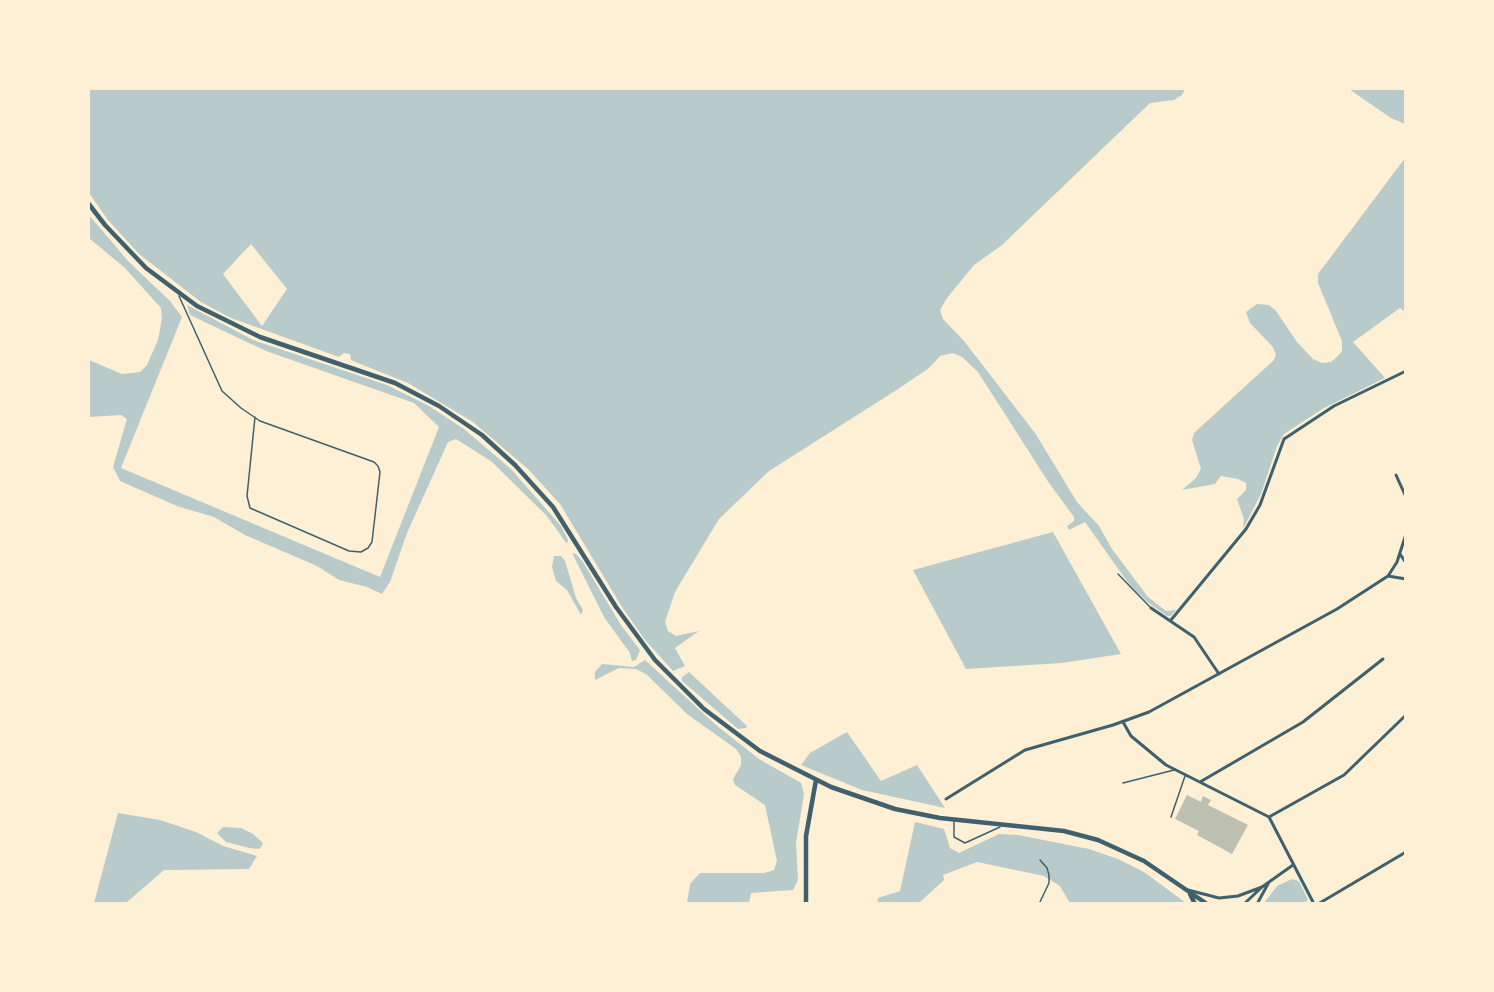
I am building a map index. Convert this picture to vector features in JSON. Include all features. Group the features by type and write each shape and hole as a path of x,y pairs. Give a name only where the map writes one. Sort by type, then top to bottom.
{"street":[{"path":"88,203 125,247 178,292 221,319 260,337 380,376 439,406 492,444 544,496 574,536 636,635 679,686 742,738 816,780 878,804 954,819 1064,831 1098,840 1144,861 1207,903"},
{"path":"1171,620 1246,529 1260,505 1284,439 1318,415 1406,371"},
{"path":"1396,475 1406,497"},
{"path":"946,799 1025,750 1123,722 1165,704 1337,609 1388,576 1400,554 1406,534"},
{"path":"1400,554 1406,562"},
{"path":"1388,576 1406,579"},
{"path":"1151,608 1194,637 1219,674"},
{"path":"1200,782 1315,714 1383,659"},
{"path":"1269,817 1344,775 1406,715"},
{"path":"1123,722 1131,736 1175,770 1269,817 1293,865 1316,903 1406,852"},
{"path":"806,903 806,836 816,780"},
{"path":"1244,903 1293,865"},
{"path":"1257,903 1270,881"},
{"path":"1187,890 1219,898 1238,896 1262,887"},
{"path":"1187,890 1195,903"}],"lane":[{"path":"178,292 204,356 222,391 255,417 374,462 378,466 380,472 373,530 368,548 361,552 349,551 250,508 247,496 255,417"},
{"path":"1118,574 1151,608"},
{"path":"1123,783 1175,770"},
{"path":"1171,817 1185,775"},
{"path":"954,819 954,837 965,843 1004,824"},
{"path":"1039,903 1049,884 1047,868 1040,860"}],"shaded area":[{"path":"88,89 1185,89 1182,95 1174,100 1150,103 1002,245 974,265 940,310 943,319 964,341 1035,433 1077,502 1099,526 1112,549 1148,597 1166,611 1176,610 1171,616 1167,616 1146,601 1129,584 1085,522 1069,530 1067,526 1074,521 1074,517 1049,483 978,372 962,357 953,353 940,356 929,368 895,391 769,471 719,519 675,592 665,622 668,631 676,636 699,631 675,648 685,666 673,671 645,640 622,607 560,504 529,470 473,422 408,383 351,360 350,354 344,353 339,357 231,318 201,302 139,254 108,220 89,193","holes":["251,244 287,289 262,326 223,274"]},
{"path":"1349,89 1405,89 1405,124 1391,118"},
{"path":"1405,158 1405,312 1400,308 1353,342 1385,378 1324,408 1284,434 1277,446 1261,494 1243,529 1244,519 1237,499 1246,490 1246,483 1221,476 1215,484 1182,490 1196,478 1201,469 1192,440 1194,433 1274,360 1276,354 1272,346 1250,323 1246,312 1257,304 1269,305 1313,359 1322,363 1331,362 1338,356 1342,351 1342,341 1318,283 1318,274"},
{"path":"89,215 128,261 170,301 182,317 121,468 380,577 439,427 414,403 266,351 190,315 187,305 253,340 387,385 429,406 464,429 511,469 561,526 568,540 567,544 547,516 491,461 456,439 448,442 407,533 390,582 382,594 367,587 339,580 317,566 245,535 214,517 177,506 120,481 113,467 127,419 121,415 89,417 89,360 122,374 140,372 147,365 158,340 162,318 161,308 125,268 89,238"},
{"path":"1053,532 1121,654 1062,663 966,669 913,570"},
{"path":"572,553 583,562 621,625 640,650 636,660 632,661 630,653 604,617"},
{"path":"554,556 561,556 565,561 576,598 583,610 581,615 567,590 556,581 552,567"},
{"path":"645,660 716,725 759,759 801,783 804,794 796,843 798,880 793,890 751,893 749,903 687,903 690,884 700,873 764,873 774,870 777,861 765,805 735,785 733,779 741,765 741,757 736,749 687,714 646,674 636,669 619,668 595,680 595,672 602,664 634,667"},
{"path":"689,672 747,726 746,728 738,729 682,681 682,677"},
{"path":"847,732 881,781 917,765 945,808 862,790 801,765 810,753"},
{"path":"118,813 160,820 196,832 223,846 257,856 249,869 164,870 126,903 94,903"},
{"path":"915,822 944,829 950,848 959,853 999,834 1018,835 1089,849 1118,859 1144,872 1186,903 1070,903 1060,886 1044,876 977,862 943,875 944,880 919,903 877,904 878,898 900,891"},
{"path":"223,827 241,828 253,834 263,843 260,849 226,842 217,833"},
{"path":"1292,879 1299,881 1308,900 1304,903 1264,903 1277,886"}],"building":[{"path":"1187,795 1201,802 1203,796 1211,800 1208,805 1248,825 1232,854 1197,835 1199,831 1175,819"}]}
